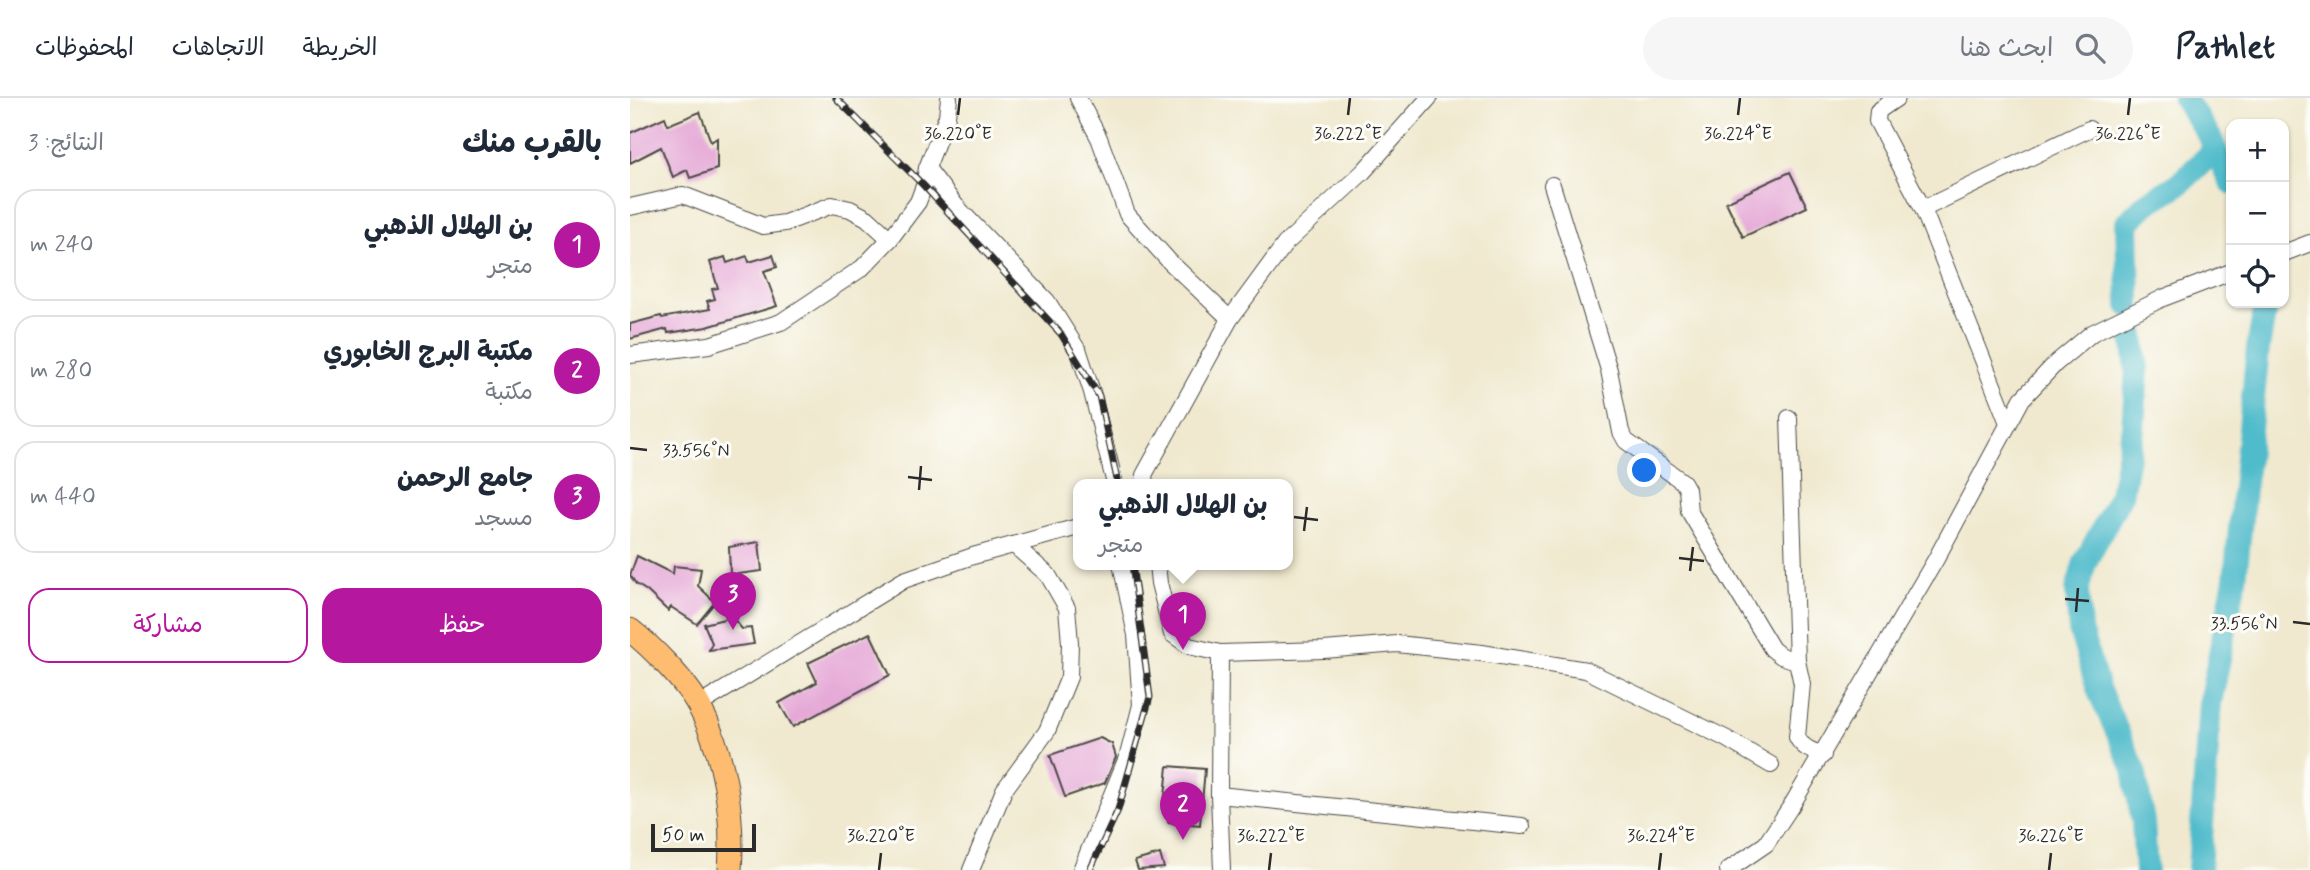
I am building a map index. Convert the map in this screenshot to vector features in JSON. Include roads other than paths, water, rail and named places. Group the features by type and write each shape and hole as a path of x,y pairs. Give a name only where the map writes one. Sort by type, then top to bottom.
{"main road":[{"path":"630,630 666,664 698,705 724,777 732,822 730,870"}],"street":[{"path":"630,355 709,345 781,322 862,268 890,239 918,202 927,167 947,116 949,98"},
{"path":"1078,98 1099,138 1127,214 1168,261 1230,319"},
{"path":"1143,479 1230,319 1285,244 1363,172 1429,98"},
{"path":"1897,98 1878,111 1877,121 1923,209 2008,423"},
{"path":"1923,209 2089,129"},
{"path":"927,167 956,206 1047,301 1079,352 1114,479"},
{"path":"1552,185 1609,370 1620,432 1626,441 1683,482 1687,489 1689,511 1772,649 1781,656 1797,661"},
{"path":"630,207 683,195 762,226 777,225 832,205 850,209 867,218 890,239"},
{"path":"2289,251 2310,243"},
{"path":"1728,870 1766,844 1823,755 1936,559 2022,399 2092,333 2164,298 2226,274"},
{"path":"1789,418 1797,661 1802,684 1797,737 1807,748 1823,755"},
{"path":"698,705 904,580 973,556 1073,528"},
{"path":"971,870 1004,790 1047,731 1069,677 1067,608 1048,575 1014,545"},
{"path":"1081,870 1128,755 1141,705 1136,635 1122,570"},
{"path":"1158,570 1172,634 1189,646 1220,653 1324,650 1397,644 1482,653 1586,670 1725,738 1771,765"},
{"path":"1220,653 1219,795 1222,870"},
{"path":"1219,795 1522,826"}],"waterway":[{"path":"2129,305 2127,223 2146,204 2179,184 2215,150 2211,139 2184,98"},
{"path":"2215,150 2226,172"},
{"path":"2199,870 2210,703 2235,579 2258,348 2265,308"},
{"path":"2132,329 2137,370 2133,429 2121,495 2085,562 2077,590 2080,630 2099,691 2134,769 2143,822 2146,870"}],"railway":[{"path":"836,98 924,186 1061,334 1099,396 1117,479"},
{"path":"1090,870 1118,810 1150,697 1133,570"}],"place":[{"name":"جامع الرحمن","path":"733,630"},
{"name":"بن الهلال الذهبي","path":"1183,650"},
{"name":"مكتبة البرج الخابوري","path":"1183,840"}]}
